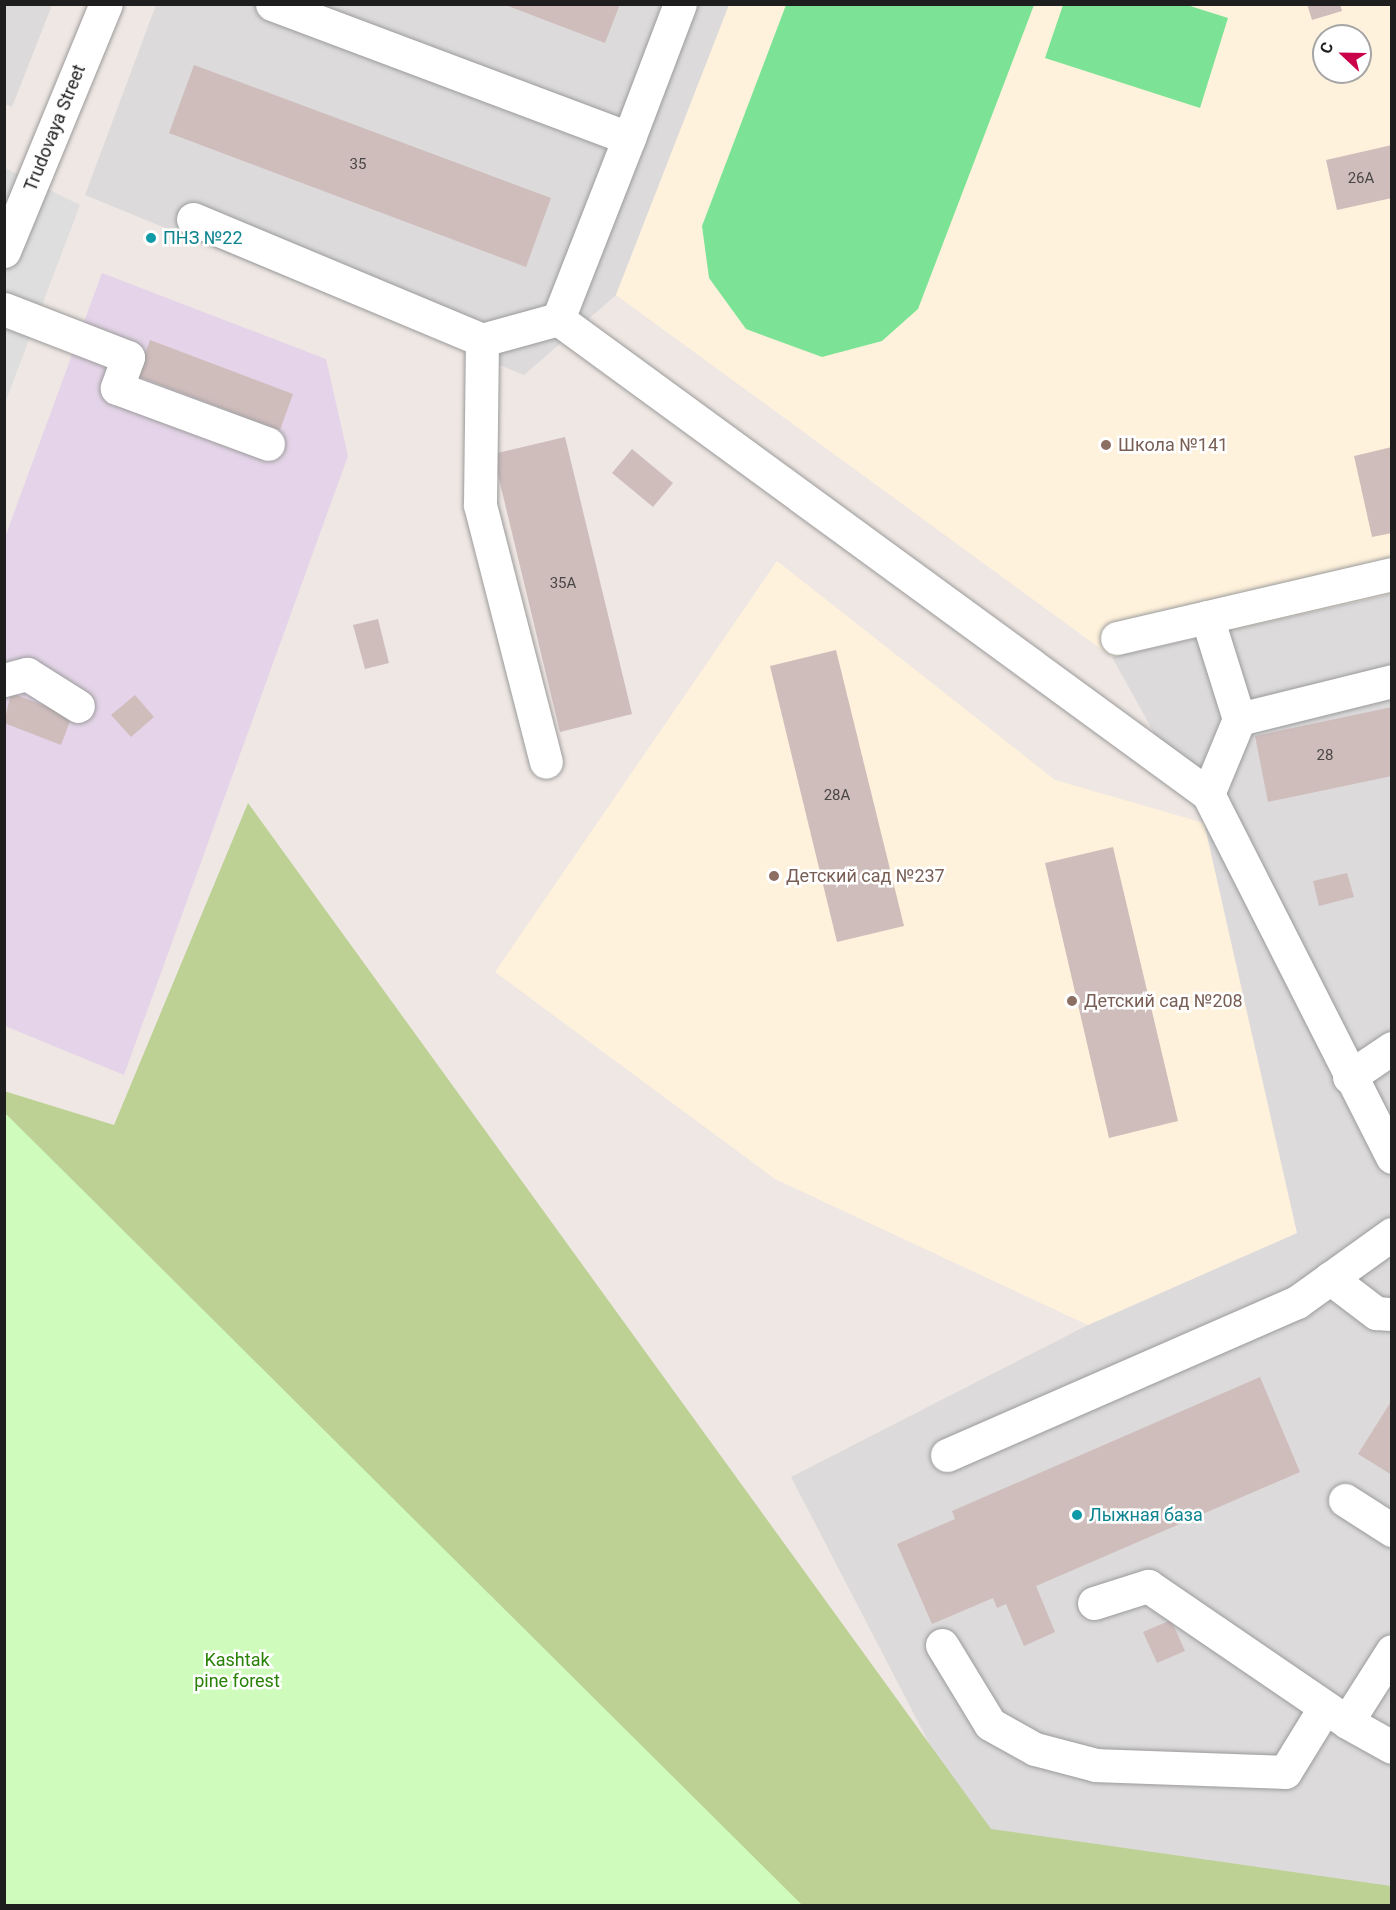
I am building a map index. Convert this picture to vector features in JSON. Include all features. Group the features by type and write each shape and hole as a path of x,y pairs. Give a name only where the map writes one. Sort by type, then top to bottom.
{"street":[{"name":"Trudovaya Street","path":"4,251 106,4"},
{"path":"272,4 629,138"},
{"path":"558,319 680,4"},
{"path":"193,219 482,339 558,319"},
{"path":"4,309 128,357 117,388 268,444"},
{"path":"558,319 1208,794 1349,1077 1392,1157"},
{"path":"482,339 480,505 546,762"},
{"path":"1117,638 1392,574"},
{"path":"1207,617 1239,719 1208,794"},
{"path":"4,680 27,674 78,706"},
{"path":"1239,719 1392,681"},
{"path":"1349,1077 1392,1048"},
{"path":"948,1455 1296,1302 1392,1234"},
{"path":"1330,1278 1376,1313 1392,1314"},
{"path":"1345,1500 1392,1530"},
{"path":"1094,1603 1148,1586 1336,1715 1392,1747"},
{"path":"942,1645 990,1724 1035,1749 1096,1765 1285,1772 1392,1651"}],"shaded area":[{"path":"5,4 52,5 12,107 5,104"},
{"path":"156,5 729,5 616,295 524,375 85,195"},
{"name":"Школа №141","path":"729,5 1391,5 1391,594 1112,657 616,295"},
{"path":"5,168 80,205 5,403"},
{"path":"102,273 326,359 348,456 124,1075 5,1026 4,540"},
{"path":"777,561 1055,780 1204,823 1297,1233 1088,1325 775,1179 495,972"},
{"path":"1391,594 1391,1891 983,1847 791,1477 1088,1325 1296,1233 1204,823 1112,657"}],"green space":[{"path":"786,5 1034,5 918,309 882,341 822,357 746,329 709,278 702,226"},
{"path":"1063,5 1187,5 1228,18 1200,108 1045,58"},
{"path":"248,803 991,1829 1391,1886 1391,1905 5,1905 4,1091 114,1125"},
{"name":"Kashtak pine forest","path":"5,1113 802,1905 5,1905"}],"building":[{"path":"503,4 620,4 605,43"},
{"path":"1307,4 1340,4 1342,11 1312,20"},
{"path":"194,65 551,198 526,267 169,133"},
{"path":"1392,145 1392,198 1337,210 1326,160"},
{"name":"ПНЗ №22","path":"148,231 158,236 155,245 144,241"},
{"path":"150,340 293,394 280,430 137,376"},
{"path":"565,437 632,714 560,732 493,454"},
{"path":"1392,447 1392,533 1372,537 1354,456"},
{"path":"632,449 673,483 653,507 612,473"},
{"path":"378,619 389,663 365,669 353,625"},
{"path":"836,650 904,926 837,942 770,666"},
{"path":"11,693 72,716 61,745 4,723"},
{"path":"135,695 154,717 131,737 111,715"},
{"path":"1392,707 1392,776 1268,802 1255,736"},
{"path":"1113,847 1178,1121 1109,1138 1045,863"},
{"path":"1347,873 1354,897 1319,906 1313,881"},
{"name":"Лыжная база","path":"1260,1377 1300,1472 1036,1586 1055,1632 1024,1646 1006,1604 997,1608 993,1598 932,1624 897,1544 955,1519 952,1511"},
{"path":"1392,1400 1392,1475 1358,1454"},
{"path":"1171,1620 1185,1651 1157,1663 1143,1632"}],"place":[{"name":"ПНЗ №22","path":"151,238"},
{"name":"Школа №141","path":"1106,445"},
{"name":"Детский сад №237","path":"774,876"},
{"name":"Детский сад №208","path":"1072,1001"},
{"name":"Лыжная база","path":"1077,1515"}]}
